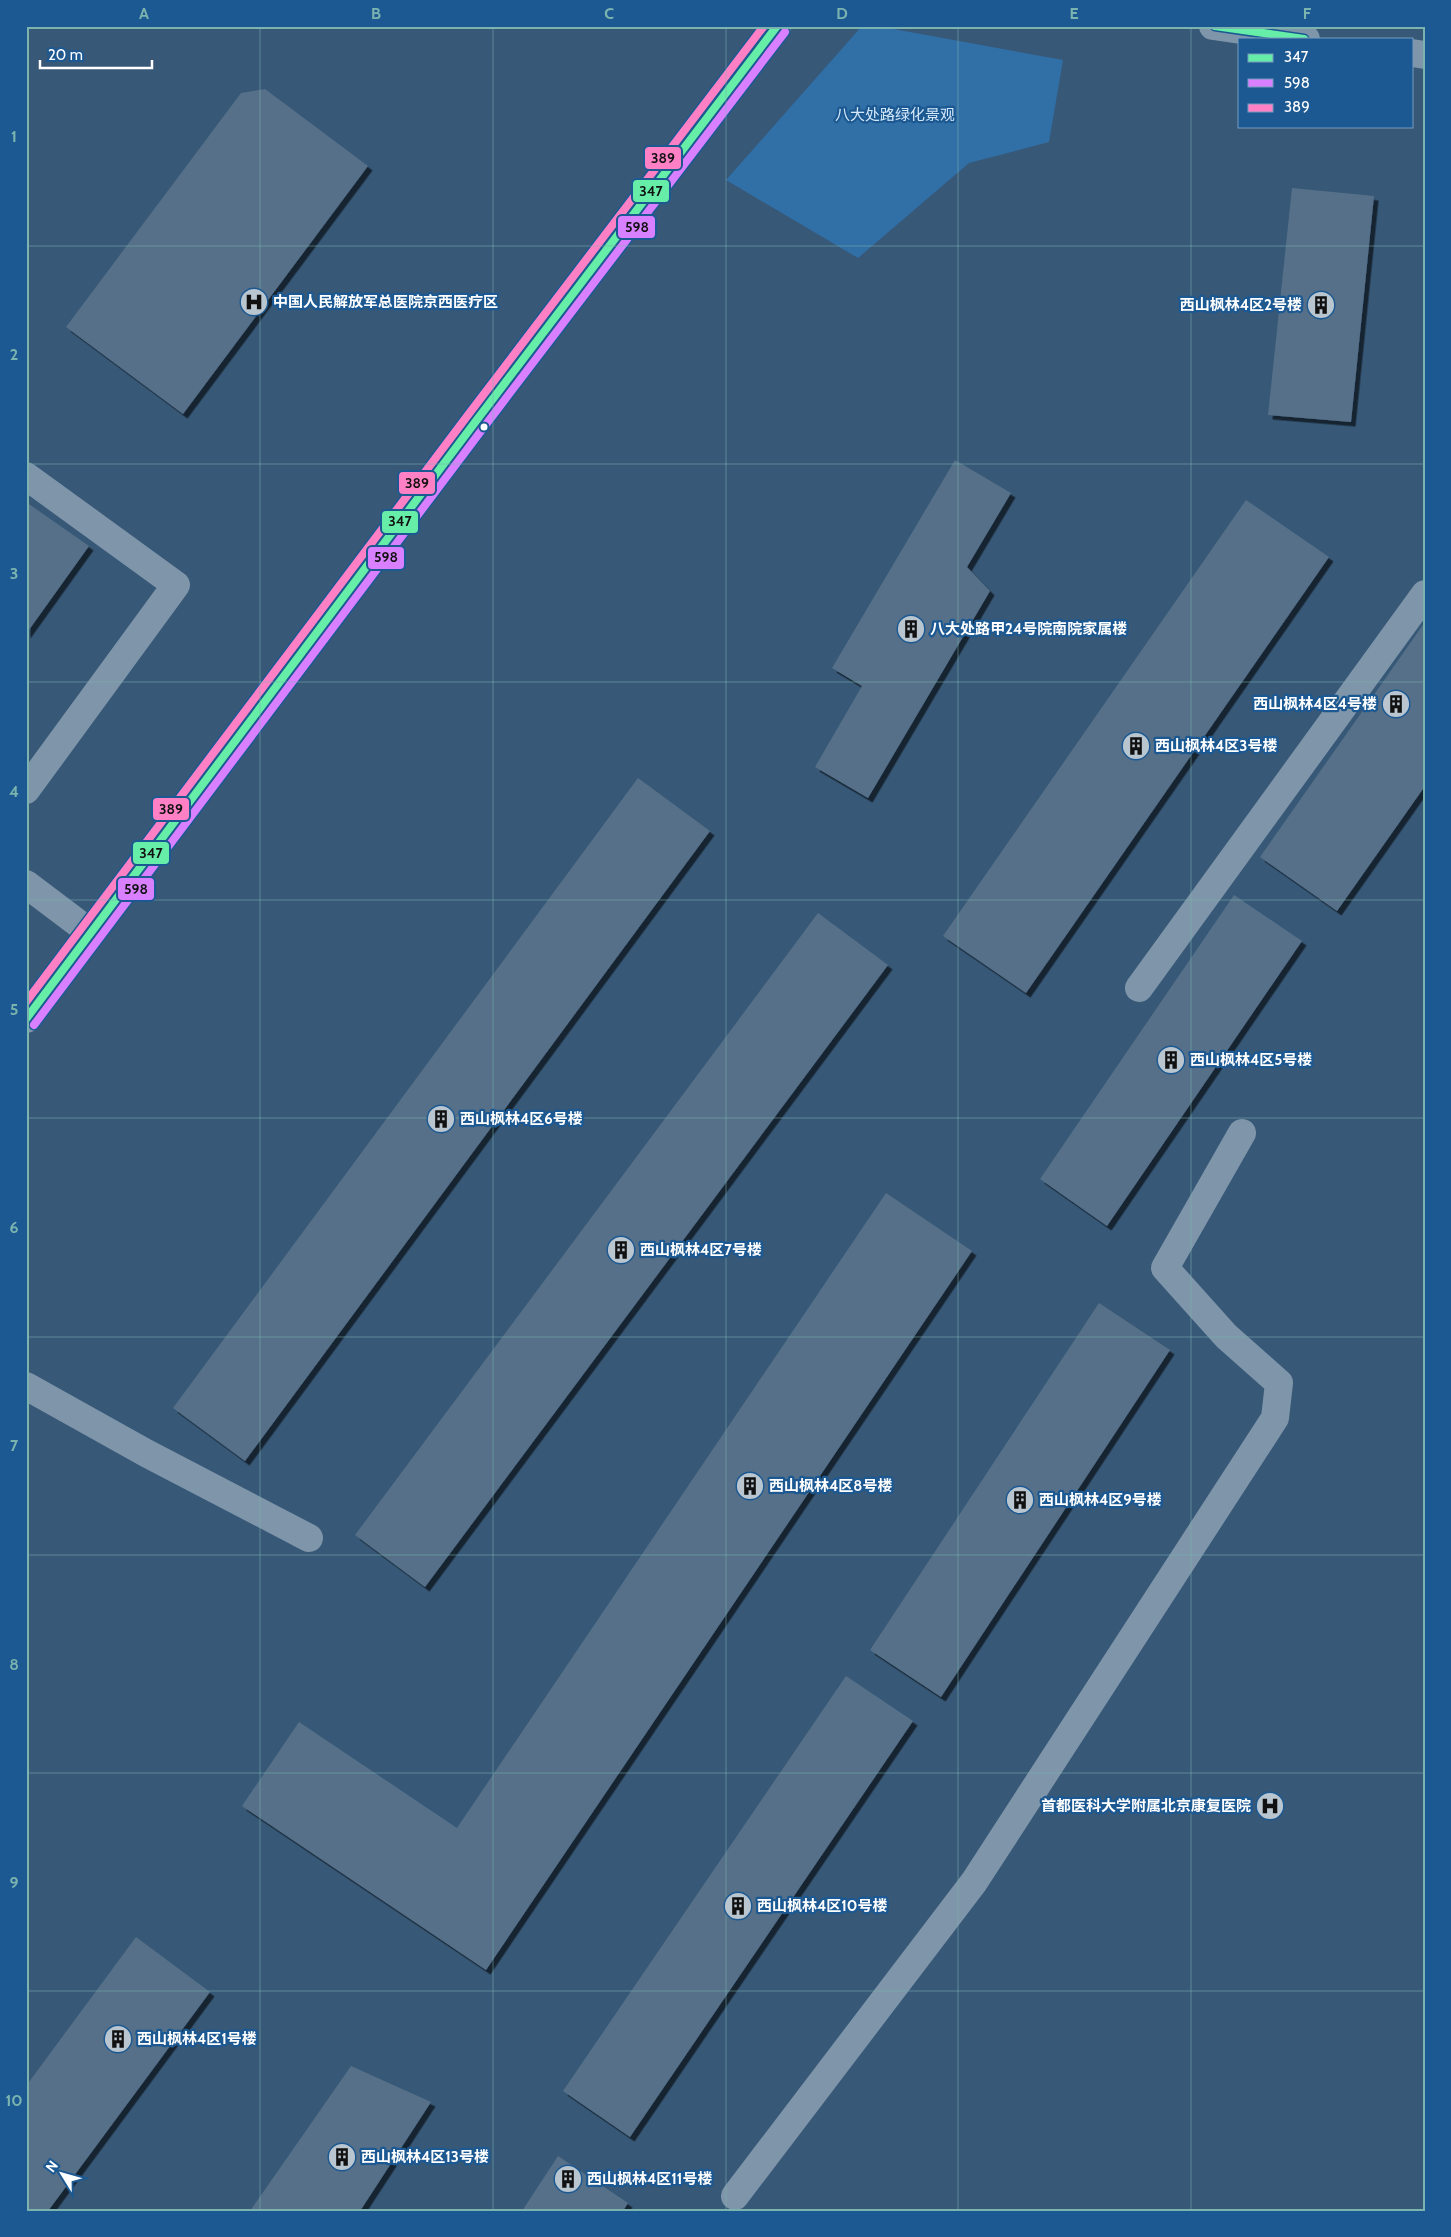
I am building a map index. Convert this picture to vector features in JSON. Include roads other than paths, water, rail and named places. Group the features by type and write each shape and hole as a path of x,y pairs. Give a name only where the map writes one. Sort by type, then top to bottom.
{"street":[{"path":"26,1018 777,26"},
{"path":"1213,26 1299,38"},
{"path":"26,476 176,585 26,790"},
{"path":"1139,988 1425,594"},
{"path":"26,884 90,933"},
{"path":"735,2196 974,1882 1275,1418 1280,1383 1226,1336 1165,1268 1242,1133"},
{"path":"26,1386 146,1453 309,1538"}],"place":[{"name":"中国人民解放军总医院京西医疗区","path":"254,302"},
{"name":"西山枫林4区2号楼","path":"1321,305"},
{"name":"八大处路甲24号院南院家属楼","path":"911,629"},
{"name":"西山枫林4区4号楼","path":"1396,704"},
{"name":"西山枫林4区3号楼","path":"1136,746"},
{"name":"西山枫林4区5号楼","path":"1171,1060"},
{"name":"西山枫林4区6号楼","path":"441,1119"},
{"name":"西山枫林4区7号楼","path":"621,1250"},
{"name":"西山枫林4区8号楼","path":"750,1486"},
{"name":"西山枫林4区9号楼","path":"1020,1500"},
{"name":"首都医科大学附属北京康复医院","path":"1270,1806"},
{"name":"西山枫林4区10号楼","path":"738,1906"},
{"name":"西山枫林4区1号楼","path":"118,2039"},
{"name":"西山枫林4区13号楼","path":"342,2157"},
{"name":"西山枫林4区11号楼","path":"568,2179"}],"park label":[{"name":"八大处路绿化景观","path":"895,115"}]}
